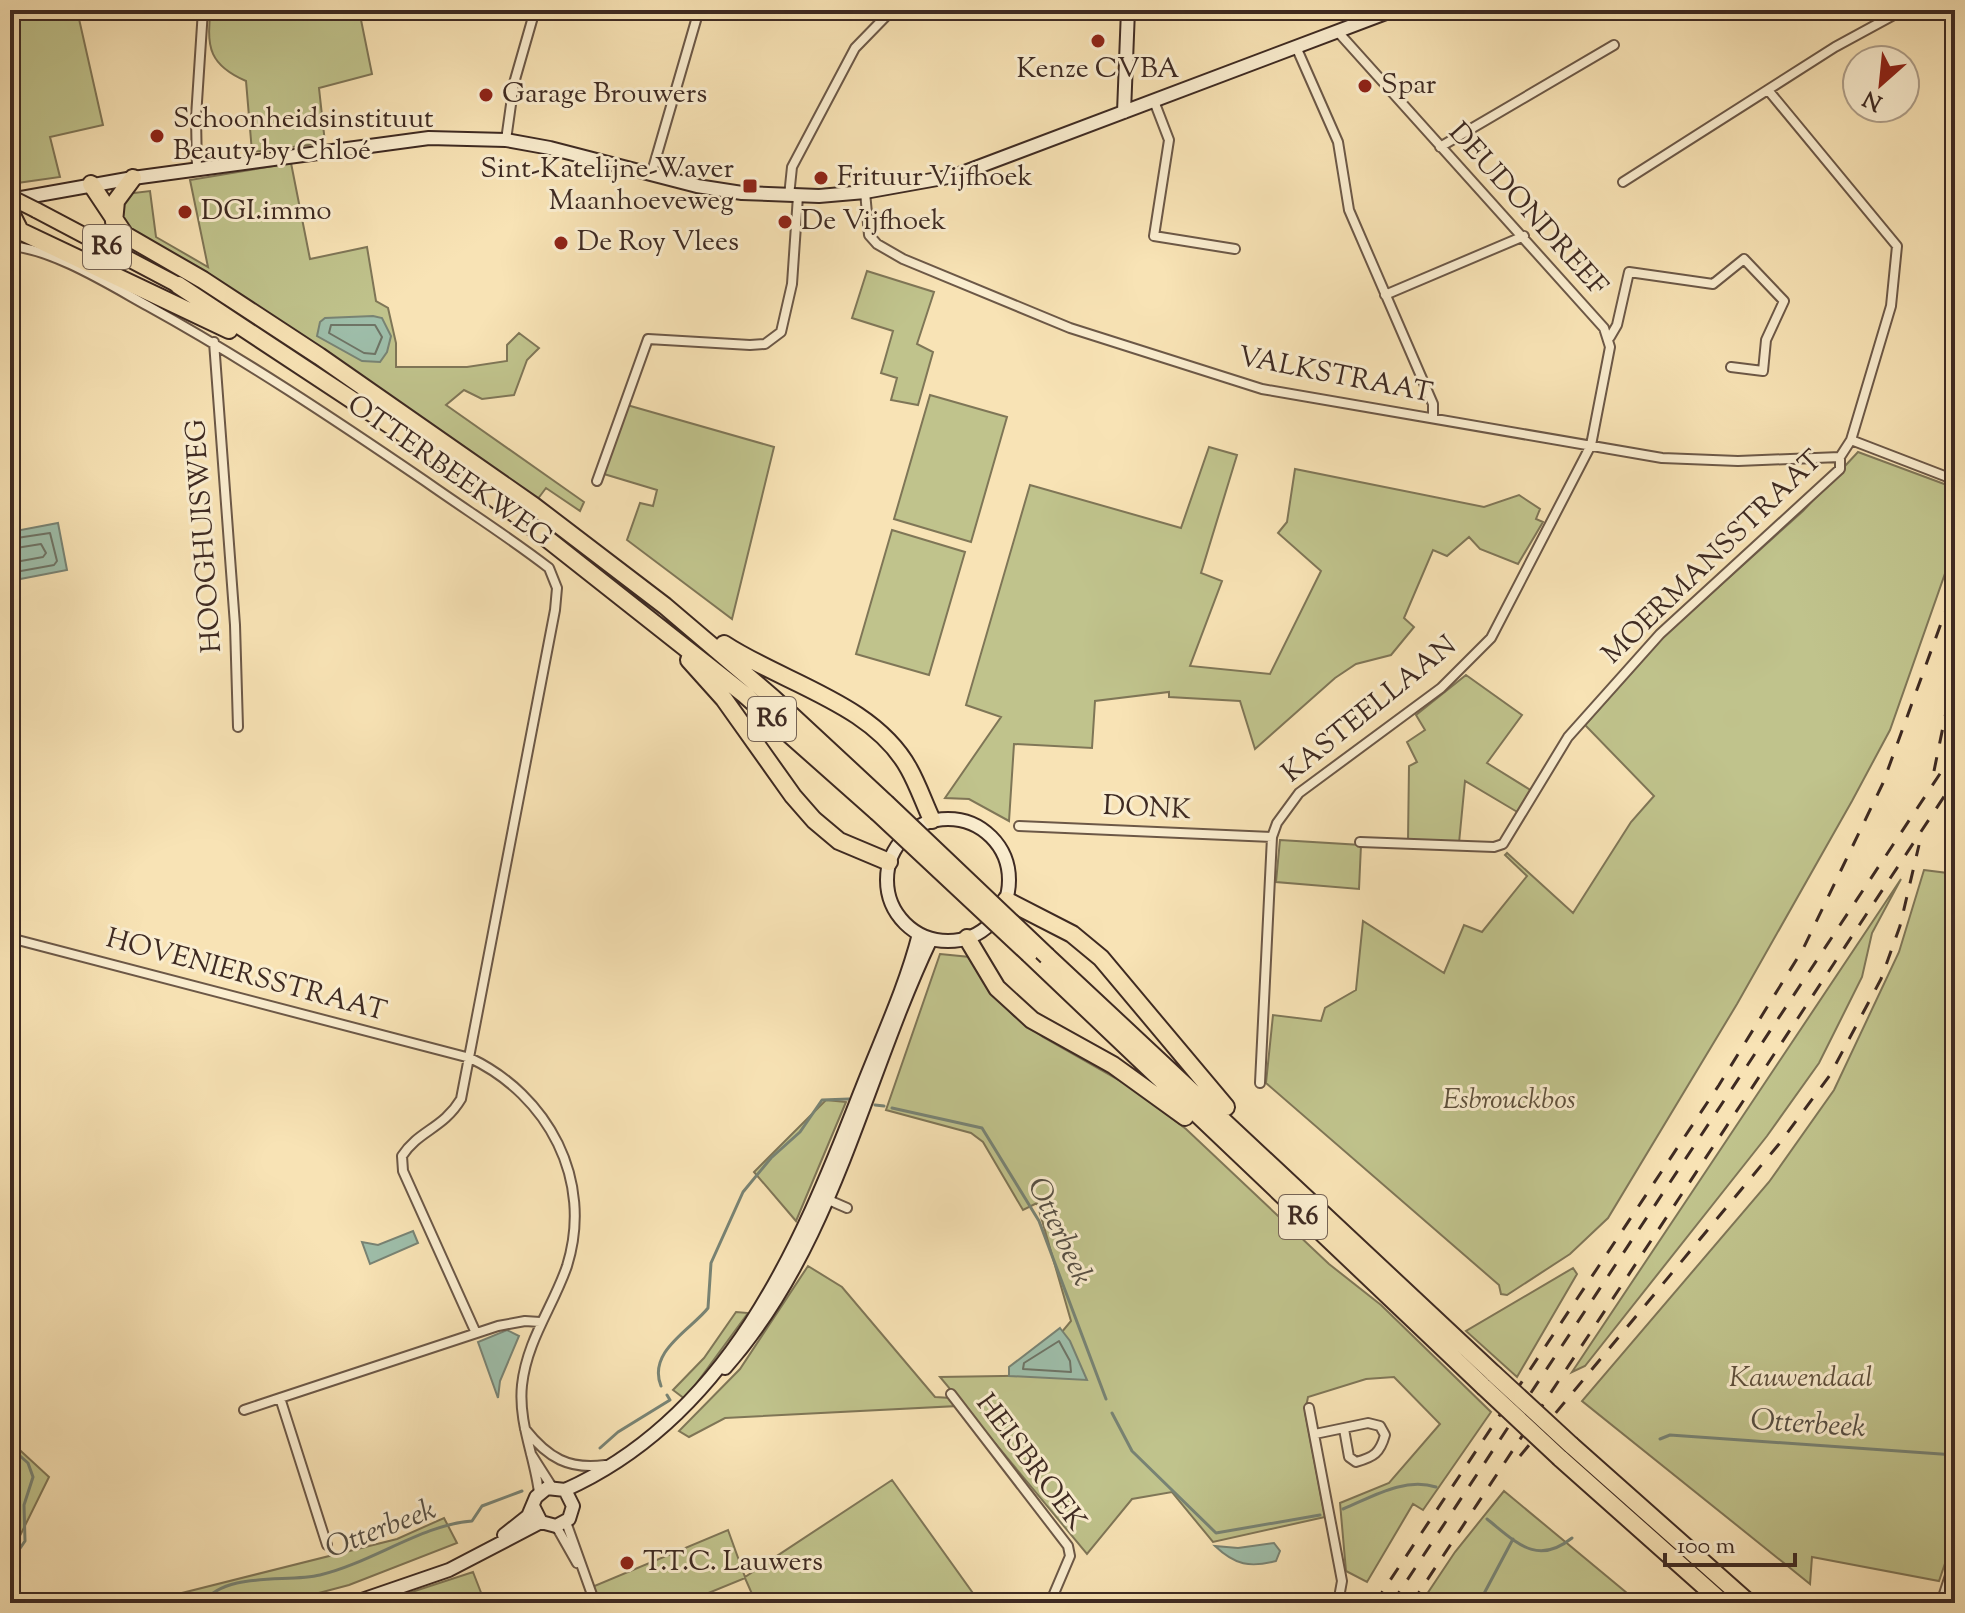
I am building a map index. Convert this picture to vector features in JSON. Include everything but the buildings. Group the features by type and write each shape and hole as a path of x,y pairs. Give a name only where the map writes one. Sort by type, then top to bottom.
{"highway":[{"path":"114,222 116,201 133,178"},
{"path":"91,184 125,235 260,315 339,371"},
{"path":"10,211 20,231 296,363"},
{"name":"R6","path":"178,285 440,458 664,630 882,808 1221,1139 1489,1380 1571,1445 1749,1603"},
{"name":"R6","path":"178,285 339,371 534,506 688,625 882,808 1245,1138 1489,1380 1560,1458 1723,1603"},
{"path":"688,625 857,716 888,741 909,767 932,820"},
{"path":"664,630 724,699 814,820 839,841 889,862"},
{"path":"1006,900 1072,934 1101,958 1236,1119 1245,1138"},
{"path":"967,938 990,979 1032,1020 1113,1065 1221,1139"}],"main road":[{"path":"1124,112 1128,10"},
{"path":"10,198 429,138 506,140 742,193 794,196 865,192 954,176 1394,10"},
{"name":"R6","path":"10,198 178,285"},
{"path":"932,820 963,820 991,836 1007,864 1006,900 994,921 967,938 925,937 901,920 889,899 886,882 889,862 904,836 932,820"},
{"path":"496,1543 534,1508 539,1493 563,1493 598,1477 671,1423 708,1383 779,1277 824,1198 925,937"},
{"path":"353,1603 449,1570 541,1522 561,1524 573,1510 563,1493"},
{"path":"534,1508 541,1522"}],"street":[{"path":"197,169 196,117 203,10"},
{"path":"506,140 514,83 535,10"},
{"path":"651,175 699,10"},
{"path":"597,481 648,339 750,345 765,344 781,332 792,284 792,167 855,48 892,10"},
{"path":"1623,182 1768,90 1903,10"},
{"name":"DEUDONDREEF","path":"1338,32 1524,236 1610,337 1591,445"},
{"path":"1440,147 1614,45"},
{"path":"1297,49 1338,142 1349,210 1433,404 1433,417"},
{"path":"1768,90 1897,246 1891,306 1851,440 1840,457"},
{"path":"1154,101 1169,140 1154,236 1235,249"},
{"name":"VALKSTRAAT","path":"865,192 869,235 877,244 903,259 1070,328 1262,389 1662,458 1738,461 1840,457"},
{"path":"1385,295 1524,236"},
{"name":"OTTERBEEKWEG","path":"10,246 31,249 116,288 214,342 309,401 461,506 542,563 555,578 555,610 470,1058"},
{"path":"1610,337 1617,325 1629,272 1713,284 1744,259 1784,301 1766,340 1763,371 1731,367"},
{"name":"HOOGHUISWEG","path":"214,342 235,625 238,727"},
{"path":"1851,440 1955,480"},
{"name":"KASTEELLAAN","path":"1260,1083 1272,837 1282,815 1299,793 1441,688 1491,638 1591,445"},
{"name":"MOERMANSSTRAAT","path":"1360,842 1500,845 1568,737 1660,634 1840,469 1840,457"},
{"name":"DONK","path":"1019,826 1272,837"},
{"name":"HOVENIERSSTRAAT","path":"10,938 470,1058 502,1075 533,1104 558,1143 571,1180 574,1217 568,1262 529,1350 522,1386 525,1428 539,1493"},
{"path":"470,1058 461,1099 450,1118 409,1144 402,1156 403,1171 476,1333"},
{"path":"824,1198 847,1208"},
{"path":"244,1410 512,1322 540,1322"},
{"name":"HEISBROEK","path":"951,1394 1068,1546 1070,1556 1050,1603"},
{"path":"280,1398 327,1545"},
{"path":"1309,1408 1342,1581 1338,1603"},
{"path":"1315,1434 1368,1423 1380,1426 1385,1435 1375,1457 1356,1462 1349,1457 1344,1429"},
{"path":"525,1428 545,1452 565,1463 604,1465 626,1458"},
{"name":"HOVENIERSSTRAAT","path":"530,1452 563,1493"},
{"path":"561,1524 595,1603"},
{"path":"1941,1603 1955,1560"}],"green space":[{"path":"10,10 77,10 103,125 50,137 60,177 10,184"},
{"path":"211,10 359,10 372,74 319,88 325,143 252,152 246,81 225,69 213,54 209,35"},
{"path":"291,163 310,259 367,247 376,301 388,308 396,343 396,367 467,367 507,361 507,345 519,333 539,348 527,360 514,395 482,399 464,390 446,405 584,502 580,511 546,488 537,500 263,310 120,222 126,194 150,191 156,237 208,267 190,180"},
{"path":"867,271 934,292 917,344 933,352 918,405 891,400 897,378 881,373 893,331 852,318"},
{"path":"930,395 1007,417 971,542 894,519"},
{"path":"627,405 774,447 732,619 627,540 640,503 653,506 657,490 604,474"},
{"path":"1209,447 1237,455 1201,573 1222,581 1190,666 1270,674 1321,571 1278,533 1287,522 1295,469 1484,507 1519,495 1540,509 1536,519 1543,522 1518,564 1480,549 1469,537 1447,556 1433,550 1404,618 1414,627 1391,655 1356,664 1335,678 1255,749 1240,701 1169,697 1169,692 1095,701 1092,748 1014,744 1009,821 969,799 945,798 1001,717 966,705 1030,485 1181,528"},
{"name":"Esbrouckbos","path":"1858,452 1955,488 1955,545 1890,730 1737,1004 1608,1218 1570,1254 1507,1295 1501,1294 1499,1285 1266,1083 1273,1015 1321,1021 1325,1008 1356,990 1363,921 1444,973 1464,925 1482,932 1527,876 1505,855 1507,853 1573,913 1631,822 1654,796 1585,725 1663,637 1803,511"},
{"path":"892,530 965,552 929,675 856,654"},
{"path":"1466,675 1522,715 1487,763 1532,791 1519,813 1465,781 1459,843 1408,841 1409,766 1417,762 1407,742 1425,730 1416,715"},
{"path":"1280,840 1361,845 1359,889 1276,882"},
{"name":"Kauwendaal","path":"1924,870 1955,874 1955,1534 1939,1581 1812,1557 1810,1584 1582,1401 1769,1182 1834,1090 1899,952"},
{"path":"1901,879 1872,933 1862,977 1819,1063 1767,1136 1585,1366 1572,1372"},
{"path":"940,954 970,957 992,993 1014,1016 1043,1037 1129,1086 1186,1129 1329,1264 1381,1305 1491,1412 1423,1510 1413,1504 1367,1582 1346,1571 1340,1503 1389,1483 1440,1424 1394,1377 1366,1379 1308,1397 1305,1412 1325,1517 1213,1542 1172,1492 1132,1499 1087,1554 940,1377 1075,1375 1061,1333 1071,1321 1037,1203 1023,1210 983,1142 971,1133 886,1110"},
{"path":"826,1100 846,1102 796,1221 754,1172"},
{"path":"808,1266 842,1287 935,1397 951,1398 957,1406 725,1418 689,1437 679,1431 740,1369"},
{"path":"1573,1268 1577,1274 1517,1377 1466,1331"},
{"path":"736,1312 748,1313 685,1399 673,1390 704,1358"},
{"path":"10,1441 49,1477 10,1556"},
{"path":"892,1480 980,1603 756,1603 745,1578 684,1603 599,1603 592,1587 728,1530 745,1577"},
{"path":"1504,1491 1639,1603 1421,1603 1455,1552"},
{"path":"444,1518 457,1543 349,1585 281,1603 142,1603 397,1539"},
{"path":"473,1572 485,1603 378,1603"}],"water":[{"path":"325,318 382,318 391,336 387,352 380,362 362,361 317,336 320,322"},
{"path":"58,523 67,570 10,581 10,532"},
{"path":"413,1231 418,1243 370,1264 362,1242 378,1245"},
{"path":"1060,1328 1070,1341 1087,1380 1009,1376 1009,1367"},
{"path":"507,1330 519,1336 500,1381 498,1398 478,1342"},
{"path":"1274,1543 1280,1551 1276,1561 1258,1564 1236,1561 1215,1546 1238,1548"}],"waterway":[{"name":"Otterbeek","path":"661,1386 658,1373 666,1351 708,1308 711,1263 743,1192 771,1158 800,1132 822,1100 849,1099"},
{"name":"Otterbeek","path":"875,1105 884,1106"},
{"name":"Otterbeek","path":"892,1108 982,1128 1039,1221 1106,1399"},
{"name":"Otterbeek","path":"600,1448 618,1432 670,1400 667,1395"},
{"name":"Otterbeek","path":"1112,1413 1132,1451 1216,1533 1320,1515"},
{"name":"Otterbeek","path":"1660,1439 1670,1435 1955,1455"},
{"path":"10,1447 28,1463 33,1477 24,1505 25,1541 10,1563"},
{"name":"Otterbeek","path":"1343,1509 1400,1486 1436,1487"},
{"name":"Otterbeek","path":"203,1603 213,1593 241,1582 320,1575 359,1562 435,1529 472,1521 482,1506 522,1491"},
{"name":"Otterbeek","path":"1487,1519 1518,1543 1538,1551 1560,1546 1572,1538"},
{"path":"1479,1603 1513,1539"},
{"path":"10,1589 12,1603"}],"railway":[{"path":"1375,1603 1719,1085 1803,949 1883,783 1955,585"},
{"path":"1934,771 1955,668"},
{"path":"1392,1603 1955,751"},
{"path":"1412,1603 1955,780"},
{"path":"1520,1456 1779,1144 1830,1075 1881,979 1900,926 1919,845"}],"place":[{"name":"Kenze CVBA","path":"1098,41"},
{"name":"Spar","path":"1365,86"},
{"name":"Garage Brouwers","path":"486,95"},
{"name":"Schoonheidsinstituut Beauty by Chloé","path":"157,136"},
{"name":"Frituur Vijfhoek","path":"821,178"},
{"name":"Sint-Katelijne-Waver Maanhoeveweg","path":"750,186"},
{"name":"DGI.immo","path":"185,212"},
{"name":"De Vijfhoek","path":"785,222"},
{"name":"De Roy Vlees","path":"561,243"},
{"name":"T.T.C. Lauwers","path":"627,1563"}]}
